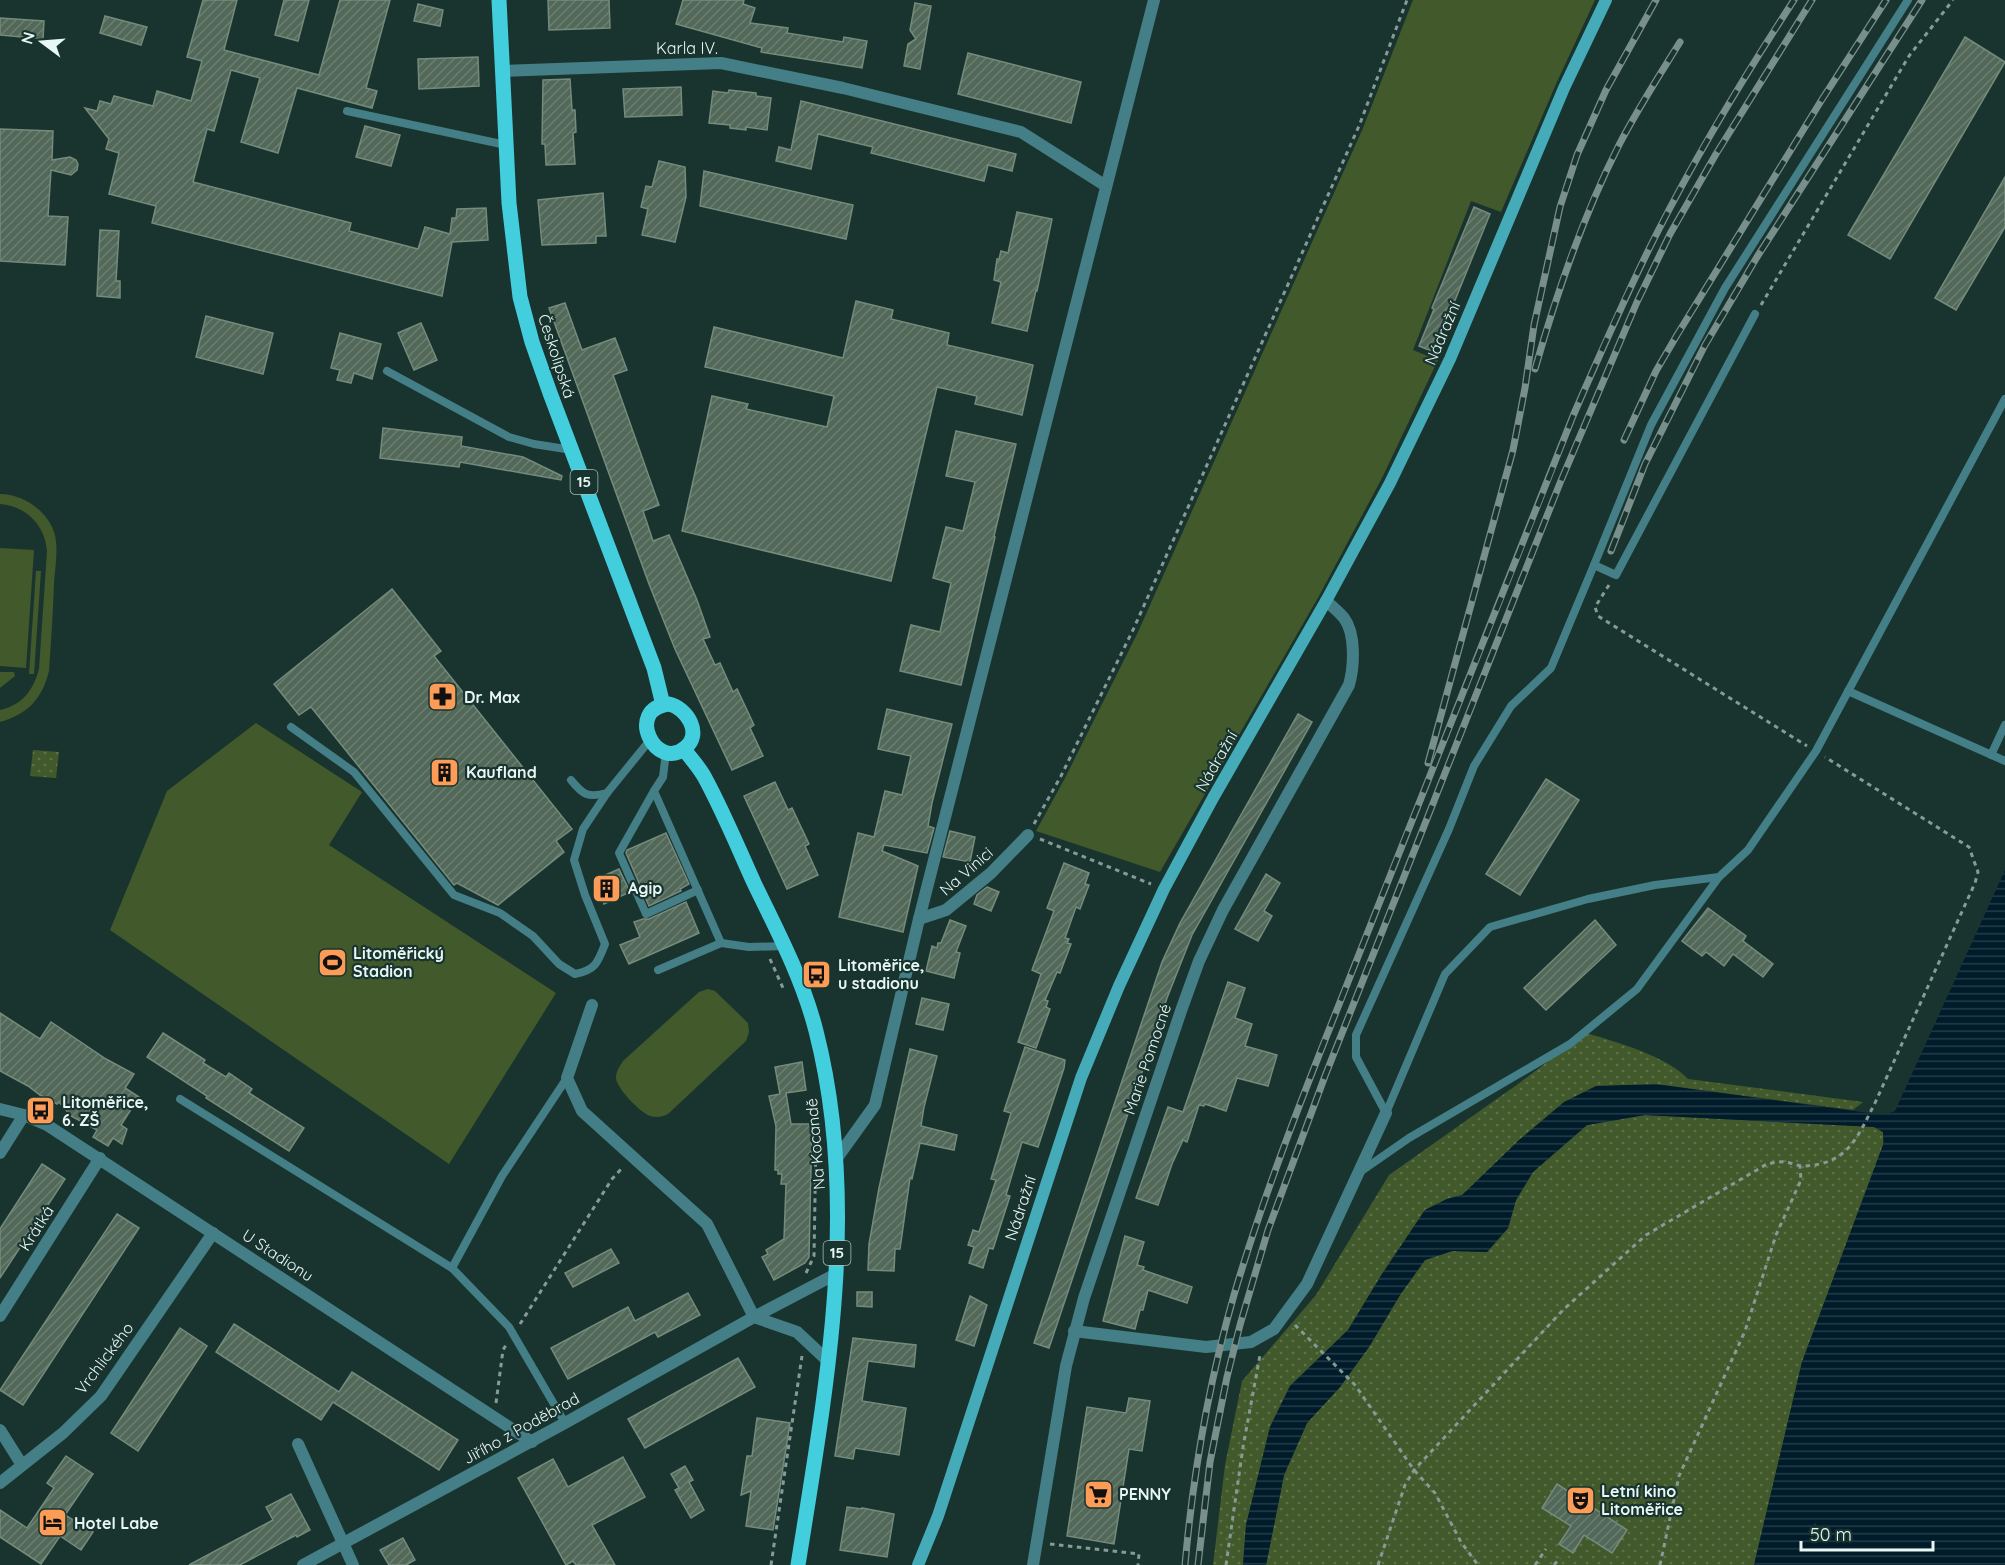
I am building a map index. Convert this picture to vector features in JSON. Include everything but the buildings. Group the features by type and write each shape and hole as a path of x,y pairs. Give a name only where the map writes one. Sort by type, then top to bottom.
{"main road":[{"name":"Českolipská","path":"499,0 509,203 520,297 536,352 654,668 663,705"},
{"name":"Nádražní","path":"918,1565 938,1516 1081,1078 1119,986 1164,889 1213,798 1326,601 1390,483 1450,359 1564,88 1606,0"},
{"path":"663,705 676,706 686,714 692,726 691,738 684,749 678,752 660,750 650,740 646,729 648,717 663,705"},
{"name":"Na Kocandě","path":"684,749 705,777 801,985 816,1029 825,1073 837,1158 838,1228 829,1362 798,1565"}],"street":[{"path":"837,1158 875,1105 919,919 1154,0"},
{"name":"Karla IV.","path":"502,71 721,63 870,94 1021,132 1106,186"},
{"name":"Marie Pomocné","path":"1033,1565 1066,1366 1074,1331 1199,961 1223,910 1349,685 1353,670 1353,647 1346,619 1326,601"},
{"name":"Na Vinici","path":"919,919 946,910 991,873 1028,835"},
{"path":"592,1005 567,1078 582,1111 707,1224 754,1317 797,1332 829,1362"},
{"name":"U Stadionu","path":"0,1109 24,1115 47,1125 100,1158 532,1442"},
{"path":"1074,1331 1206,1347 1251,1342 1274,1329 1307,1284 1386,1113"},
{"path":"0,1153 24,1115"},
{"name":"Krátká","path":"0,1316 100,1158"},
{"name":"Vrchlického","path":"0,1483 63,1433 101,1396 213,1233"},
{"name":"Jiřího z Poděbrad","path":"303,1565 836,1274"},
{"path":"0,1430 22,1465"},
{"path":"298,1444 353,1565"}],"lane":[{"path":"1386,1113 1356,1057 1356,1035 1449,829 1474,766 1511,706 1551,668 1652,425 1725,288 1908,0"},
{"path":"347,111 506,145"},
{"path":"1594,565 1616,575 1755,314"},
{"path":"387,371 509,437 534,444 572,450"},
{"path":"1360,1172 1409,1138 1570,1044 1637,989 1719,877 1748,850 1816,751 2005,399"},
{"path":"1848,691 2005,761"},
{"path":"1991,755 2005,725"},
{"path":"291,728 354,772 454,895 500,914 533,936 559,964 575,974 588,972 598,962 605,944 574,860 583,829 607,793 650,740"},
{"path":"666,752 663,777 619,853 646,914 698,890"},
{"path":"571,780 583,794 595,796 607,793"},
{"path":"654,791 722,944"},
{"path":"1386,1113 1445,974 1490,927 1588,899 1655,885 1719,877"},
{"path":"658,970 722,944 784,946"},
{"path":"452,1268 501,1176 567,1078"},
{"path":"180,1099 452,1268 509,1327 565,1424"}],"path":[{"path":"1164,889 1028,835 1061,776 1133,630 1359,126 1407,0"},
{"path":"1755,314 1909,56 1953,0"},
{"path":"1378,1565 1405,1485 1414,1470 1563,1310 1646,1235 1767,1164 1783,1161 1800,1166 1821,1164 1840,1156 1851,1147 1875,1103 1978,872 1969,847 1598,616 1595,607 1616,575"},
{"path":"765,946 786,996"},
{"path":"802,1293 814,1256 816,1132"},
{"path":"491,1415 496,1403 503,1350 612,1179 632,1156"},
{"path":"1660,1565 1679,1476 1745,1331 1776,1235 1801,1180 1800,1166"},
{"path":"1285,1315 1355,1385 1414,1470 1435,1493 1461,1542 1478,1565"},
{"path":"771,1565 803,1355 794,1344 797,1332"},
{"path":"1226,1565 1243,1447 1263,1336"},
{"path":"1036,1542 1139,1554 1138,1565"},
{"path":"1535,1565 1546,1549"},
{"path":"1554,1565 1560,1558"}],"green space":[{"path":"1413,0 1595,0 1501,212 1471,201 1413,350 1438,360 1382,478 1319,596 1160,872 1036,831 1138,632 1363,128"},
{"path":"0,494 25,500 40,510 51,524 56,551 49,671 46,681 38,697 26,710 0,722 0,710 15,705 26,696 39,669 47,551 38,525 26,513 0,504"},
{"path":"0,548 34,550 26,668 0,666"},
{"path":"36,571 41,571 34,674 29,674"},
{"path":"0,672 14,672 15,676 0,688"},
{"name":"Litoměřický Stadion","path":"256,723 362,792 329,845 556,993 449,1164 110,930 167,791"},
{"path":"33,750 59,752 56,778 30,776"},
{"path":"708,989 715,991 748,1023 749,1032 746,1041 668,1114 659,1117 650,1116 635,1105 620,1088 616,1078 618,1069 623,1061 699,992"},
{"path":"1586,1033 1626,1045 1654,1057 1667,1063 1688,1079 1863,1102 1853,1110 1655,1084 1485,1175 1462,1195 1447,1199 1425,1210 1348,1330 1290,1386 1270,1427 1246,1525 1243,1565 1213,1565 1225,1465 1242,1381 1316,1295 1389,1175"},
{"path":"1645,1115 1874,1127 1883,1132 1883,1147 1802,1362 1754,1565 1266,1565 1284,1475 1307,1423 1340,1387 1369,1347 1400,1295 1425,1260 1452,1251 1487,1252 1508,1228 1516,1200 1533,1172 1587,1125"}],"water":[{"path":"2005,870 2005,1565 1754,1565 1802,1362 1884,1142 1883,1132 1874,1127 1645,1115 1587,1125 1533,1172 1516,1200 1508,1228 1487,1252 1452,1251 1425,1260 1400,1295 1369,1347 1340,1387 1307,1423 1284,1475 1266,1565 1243,1565 1246,1525 1270,1427 1290,1386 1348,1330 1425,1210 1447,1199 1462,1195 1519,1140 1564,1102 1596,1086 1655,1084 1884,1115 1895,1111"}],"railway":[{"path":"1428,763 1513,450 1534,325 1560,207 1577,155 1606,90 1656,0"},
{"path":"1185,1565 1203,1428 1225,1328 1263,1204 1313,1071 1573,416 1614,323 1646,255 1705,143 1794,0"},
{"path":"1198,1565 1210,1462 1240,1325 1268,1230 1325,1076 1560,483 1637,302 1670,234 1716,154 1812,0"},
{"path":"1624,440 1656,371 1677,335 1886,0"},
{"path":"1611,551 1645,464 1705,345 1757,257 1922,0"},
{"path":"1535,369 1562,283 1594,199 1626,132 1680,42"}],"place":[{"name":"Dr. Max","path":"443,697"},
{"name":"Kaufland","path":"445,772"},
{"name":"Agip","path":"607,888"},
{"name":"Litoměřický Stadion","path":"332,962"},
{"name":"Litoměřice, u stadionu","path":"817,974"},
{"name":"Litoměřice, 6. ZŠ","path":"41,1111"},
{"name":"PENNY","path":"1098,1494"},
{"name":"Letní kino Litoměřice","path":"1580,1500"},
{"name":"Hotel Labe","path":"53,1523"}]}
